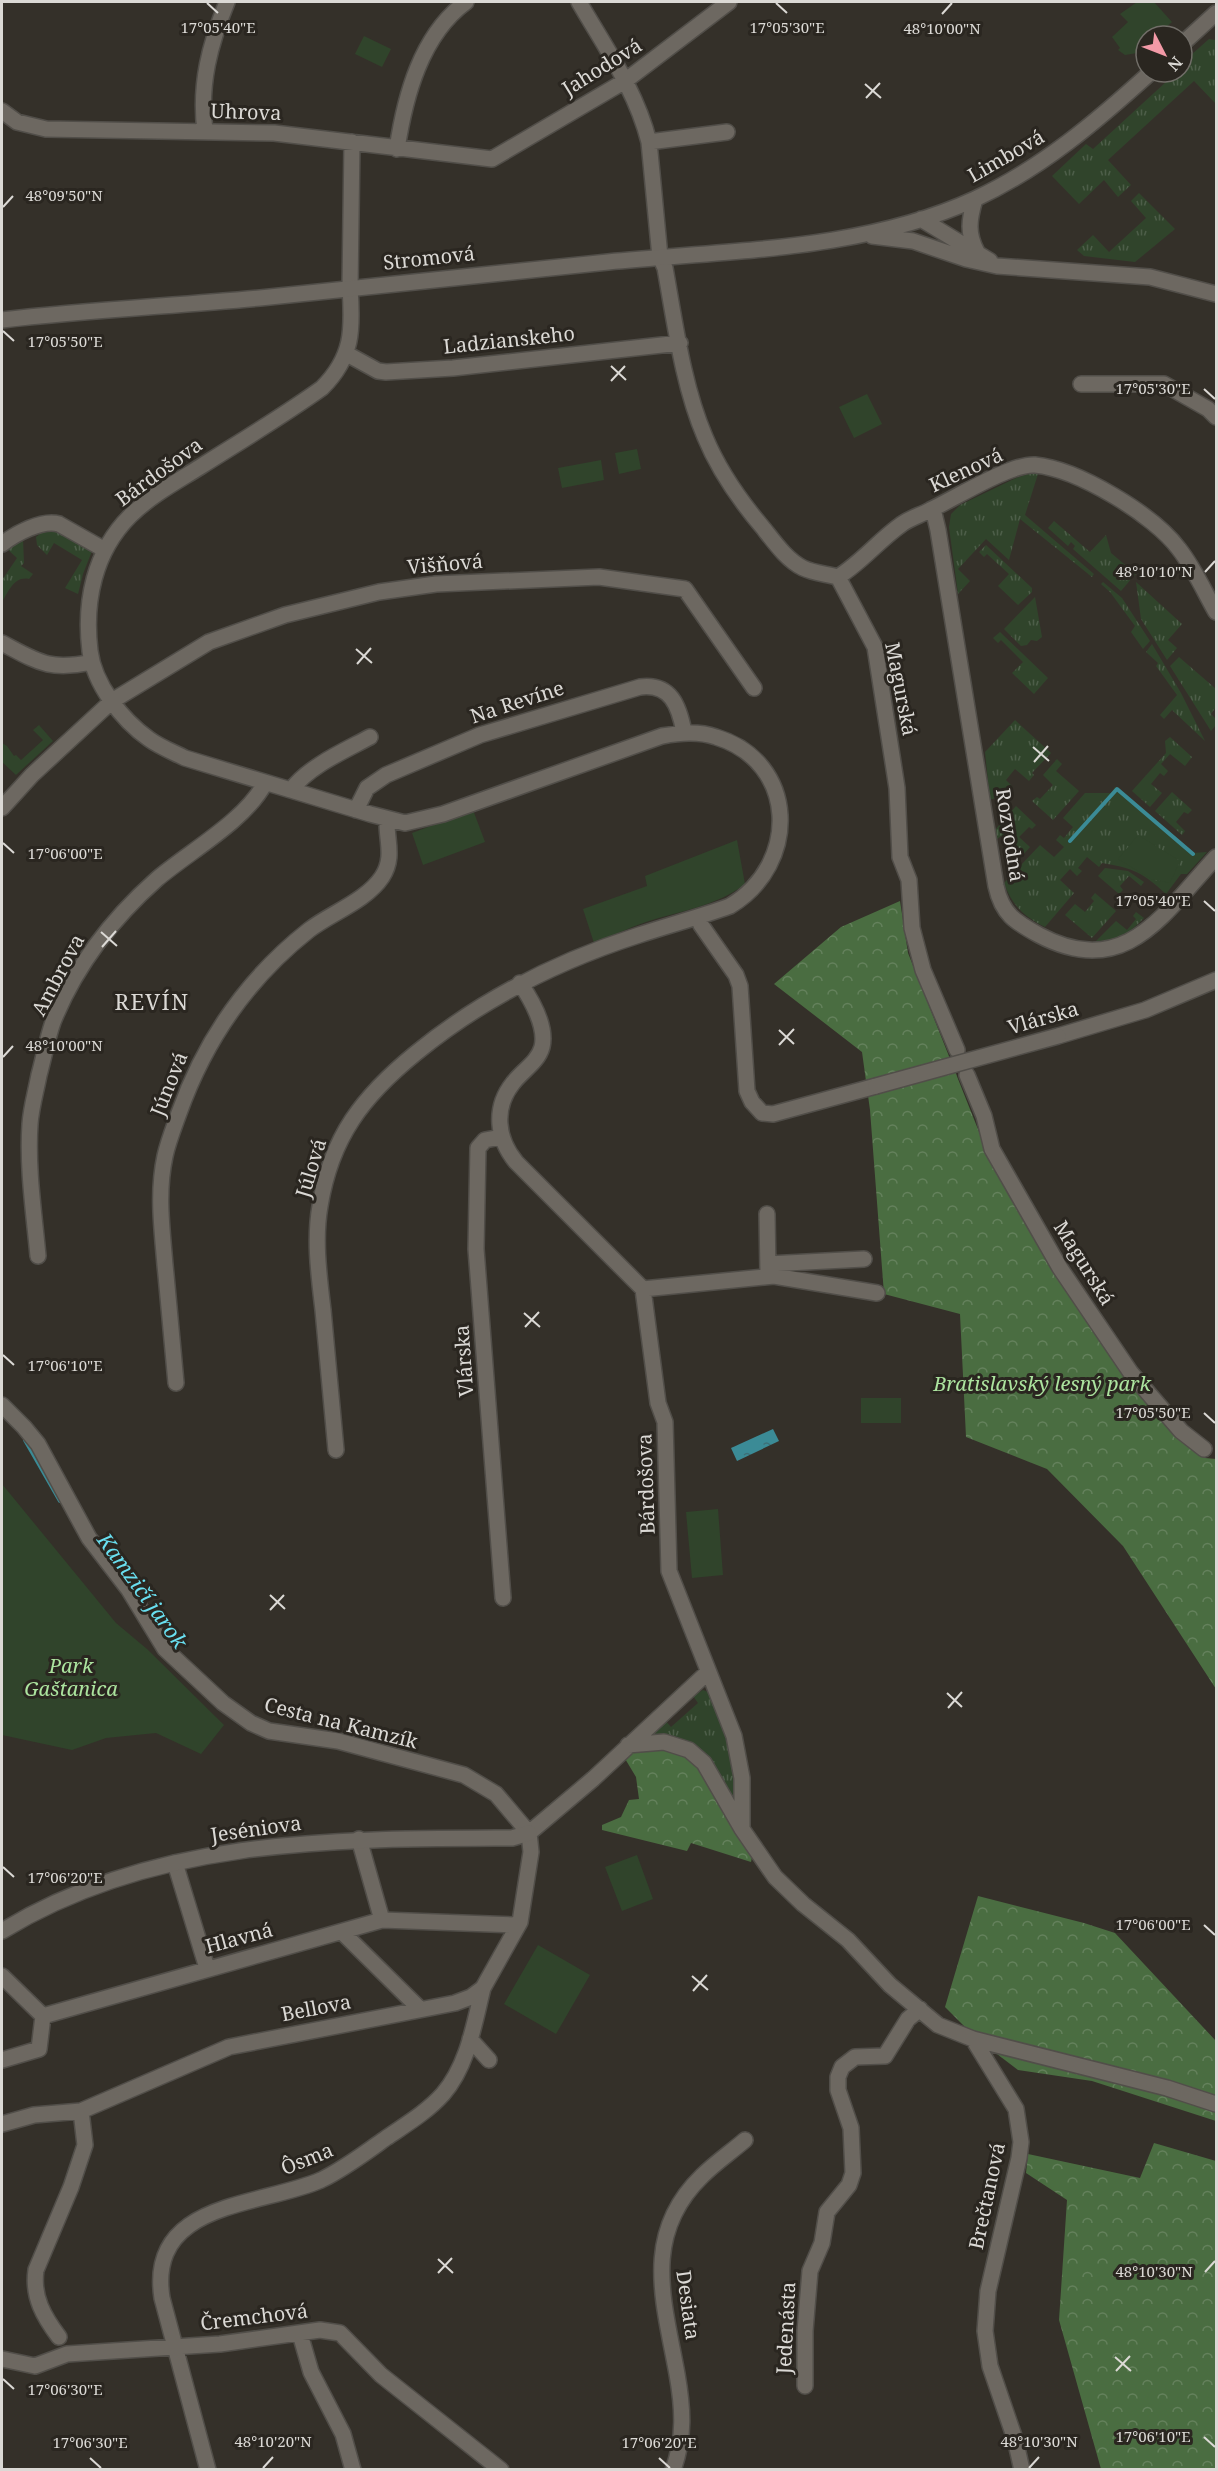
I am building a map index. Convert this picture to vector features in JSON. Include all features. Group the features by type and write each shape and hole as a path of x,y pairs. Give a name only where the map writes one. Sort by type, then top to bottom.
{"street":[{"path":"205,131 203,80 217,28 227,2"},
{"path":"397,149 410,86 425,54 434,36 451,15 466,2"},
{"path":"579,2 639,109 648,141 660,257 665,268 694,405 705,437 717,463 744,505 796,564 805,569 838,577"},
{"name":"Jahodová","path":"492,159 625,81 729,2"},
{"path":"1194,33 1216,13"},
{"name":"Limbová","path":"860,235 921,219 975,199 1027,172 1051,156 1137,84"},
{"name":"Uhrova","path":"2,114 17,122 53,130 277,133 492,159"},
{"path":"648,141 727,132"},
{"name":"Bárdošova","path":"352,142 351,332 347,354 322,388 142,505 118,529 105,550 94,578 88,612 92,662 95,672 112,700 138,731 160,747 185,758 387,819"},
{"path":"975,199 969,225 971,239 978,252"},
{"path":"921,219 978,252 997,266"},
{"path":"860,235 913,241 966,259 997,266 1150,278 1216,294"},
{"name":"Stromová","path":"2,320 88,310 231,300 762,248 860,235"},
{"name":"Ladzianskeho","path":"347,354 386,372 453,368 680,343"},
{"path":"1081,384 1164,384 1208,409 1216,417"},
{"name":"Klenová","path":"838,577 857,565 902,524 971,488 1033,465 1086,481 1124,502 1162,530 1180,549 1216,612"},
{"name":"Rozvodná","path":"933,509 996,886 1002,908 1021,925 1062,945 1082,951 1114,948 1131,942 1151,927 1216,856"},
{"path":"2,544 23,532 51,522 59,524 105,550"},
{"name":"Višňová","path":"2,808 32,775 112,700 209,642 248,627 323,604 436,584 599,577 686,589 754,688"},
{"name":"Magurská","path":"838,577 875,647 897,788 900,857 909,880 912,928 923,970 957,1050"},
{"path":"2,643 43,663 57,667 92,662"},
{"name":"Na Revíne","path":"356,810 367,788 377,780 480,735 640,687 661,688 671,697 682,719 684,732"},
{"path":"387,819 405,823 443,814 662,736 684,732 718,737 748,754 761,767 772,785 780,815 779,842 772,862 760,882 751,892 730,906 638,935 520,983 540,1022 543,1040 542,1048 535,1059 512,1084 501,1103 499,1123 501,1137 506,1149 516,1162 643,1289 768,1270 864,1259"},
{"path":"291,790 297,782 312,771 370,737"},
{"name":"Ambrova","path":"38,1256 31,1179 30,1123 53,1023 67,993 96,945 129,904 175,864 242,813 265,783"},
{"name":"Júnová","path":"176,1383 160,1187 165,1154 188,1089 198,1066 226,1017 266,969 296,941 367,892 382,876 388,863 390,848 387,819"},
{"name":"Vlárska","path":"698,917 701,925 736,975 740,986 747,1091 762,1113 773,1114 1058,1036 1155,1006 1216,980"},
{"name":"Júlová","path":"336,1450 317,1252 319,1207 335,1150 356,1112 375,1089 399,1067 449,1026 520,983"},
{"name":"Magurská","path":"967,1075 984,1116 992,1149 1060,1268 1131,1373 1181,1431 1204,1449"},
{"name":"Vlárska","path":"501,1137 485,1140 478,1148 476,1229 503,1598"},
{"path":"767,1214 768,1270"},
{"path":"768,1270 877,1293"},
{"name":"Bárdošova","path":"643,1289 658,1403 665,1422 669,1571 708,1672"},
{"name":"Cesta na Kamzík","path":"2,1405 38,1444 89,1538 129,1590 165,1649 223,1703 251,1723 269,1731 338,1742 464,1775 496,1794 529,1833"},
{"path":"483,1988 520,1922 531,1852 529,1833 586,1785 708,1672 734,1736 742,1778 742,1829"},
{"path":"627,1745 664,1742 689,1750 704,1763 742,1829 782,1884 848,1940 890,1985 938,2025 973,2039 1167,2088 1216,2104"},
{"name":"Jeséniova","path":"2,1931 39,1909 76,1893 143,1871 266,1846 359,1839 512,1838 529,1833"},
{"path":"359,1839 382,1920"},
{"path":"175,1863 207,1968"},
{"name":"Hlavná","path":"43,2016 382,1920 514,1925 520,1922"},
{"path":"342,1932 420,2009"},
{"path":"2,1976 43,2016 39,2049 2,2060"},
{"name":"Bellova","path":"2,2124 34,2115 81,2111 229,2047 463,2000 483,1988"},
{"name":"Ôsma","path":"208,2469 165,2309 159,2276 161,2263 182,2230 213,2212 319,2181 431,2106 449,2086 468,2044 483,1988"},
{"name":"Jedenásta","path":"805,2386 805,2331 810,2271 822,2243 827,2212 849,2185 853,2173 851,2128 838,2090 839,2073 847,2061 855,2056 885,2056 908,2019 920,2009"},
{"name":"Brečtanová","path":"973,2039 1016,2109 1021,2142 988,2291 985,2331 990,2366 1015,2439 1022,2469"},
{"path":"468,2044 489,2060"},
{"path":"59,2337 39,2305 34,2279 71,2187 85,2145 81,2111"},
{"name":"Desiata","path":"673,2469 678,2457 683,2425 681,2395 660,2267 665,2238 677,2209 688,2192 702,2176 745,2140"},
{"name":"Čremchová","path":"2,2359 35,2366 67,2354 176,2347 320,2330 340,2333 381,2375 501,2469"},
{"path":"300,2334 311,2372 343,2434 353,2469"}],"green space":[{"path":"1137,2 1154,2 1172,22 1170,24 1134,24 1134,54 1125,55 1118,50 1120,48 1112,37 1128,22 1120,14"},
{"path":"364,36 391,49 382,67 355,54"},
{"path":"1209,39 1216,40 1216,104 1194,81 1194,52"},
{"path":"1164,84 1191,84 1108,160 1131,185 1118,197 1104,180 1079,204 1052,176 1086,144 1093,149"},
{"path":"1139,193 1175,229 1135,262 1084,256 1077,250 1093,235 1109,252 1146,218 1131,201"},
{"path":"867,394 882,424 854,438 839,407"},
{"path":"637,449 641,469 619,474 615,453"},
{"path":"601,460 604,480 562,488 558,468"},
{"path":"1032,473 1038,474 1025,515 1094,574 1092,577 1020,519 1009,560 986,539 958,569 970,581 958,594 949,527 951,514 960,505 1016,478"},
{"path":"1054,521 1090,552 1106,535 1111,553 1136,574 1134,576 1130,572 1128,574 1132,578 1121,591 1073,549 1075,546 1071,542 1068,546 1048,528"},
{"path":"54,531 92,551 78,594 65,588 82,560 54,543 47,555 37,545 36,537 41,533"},
{"path":"23,539 24,563 21,566 33,574 29,579 16,582 2,602 2,580 17,558 6,548"},
{"path":"986,545 1032,588 1032,592 1018,605 998,586 1009,574 987,554 984,557 979,552"},
{"path":"1103,582 1122,598 1150,641 1143,649 1131,632 1135,626 1110,592 1101,584"},
{"path":"1136,582 1182,624 1168,640 1177,648 1167,660 1141,619"},
{"path":"1035,597 1042,637 1021,646 1004,629"},
{"path":"1000,632 1048,678 1034,694 1012,673 1023,662 1001,640 998,643 993,638"},
{"path":"1152,644 1181,693 1205,741 1172,710 1164,719 1160,715 1177,695 1156,666 1158,663 1146,652"},
{"path":"1179,657 1216,689 1216,707 1211,714 1216,719 1216,725 1211,731 1170,666"},
{"path":"1015,720 1051,753 1032,773 1034,775 1029,781 1015,769 1006,780 1013,787 1009,791 1005,788 990,800 985,752"},
{"path":"39,725 53,741 16,775 2,762 2,743 21,760 43,740 33,730"},
{"path":"1170,737 1192,757 1185,766 1170,754 1161,764 1168,771 1164,776 1160,773 1151,784 1162,793 1150,807 1132,791 1166,753 1165,741"},
{"path":"1057,759 1062,764 1056,771 1079,791 1053,820 1032,801 1037,797 1040,799 1053,785 1043,775"},
{"path":"1115,787 1194,853 1207,852 1187,874 1181,874 1166,894 1137,872 1102,863 1099,867 1087,857 1078,868 1082,871 1077,876 1070,869 1060,880 1074,893 1045,927 1025,914 1015,904 1004,883 1040,845 1054,857 1064,847 1056,840 1060,835 1064,838 1073,827 1063,818 1085,793 1111,793"},
{"path":"1172,792 1192,810 1188,814 1184,812 1176,822 1185,831 1182,835 1155,811"},
{"path":"1016,806 1036,825 1032,829 1029,827 1019,837 1030,847 1023,855 1001,836 996,840 995,830"},
{"path":"473,810 485,842 423,865 412,833"},
{"path":"1138,835 1180,861 1170,883 1151,879 1118,859"},
{"path":"737,840 745,884 710,903 646,922 594,943 583,909 647,886 645,876"},
{"path":"1105,868 1128,871 1144,882 1141,886 1129,876 1120,886 1123,890 1119,894 1098,876"},
{"path":"1095,893 1116,911 1092,938 1065,915 1075,904 1085,912 1094,901 1091,898"},
{"name":"Bratislavský lesný park","path":"900,901 908,953 989,1157 1131,1376 1205,1458 1216,1459 1216,1689 1123,1546 1047,1469 966,1437 960,1314 884,1294 870,1110 862,1052 774,984 841,927"},
{"path":"1136,912 1144,918 1134,928 1117,938 1096,941 1116,921 1127,930 1136,919 1133,916"},
{"path":"861,1398 901,1398 901,1423 861,1423"},
{"name":"Park Gaštanica","path":"2,1484 116,1623 147,1649 224,1725 201,1754 156,1733 106,1738 72,1750 2,1735"},
{"path":"718,1509 723,1575 692,1578 686,1512"},
{"path":"703,1690 708,1692 736,1758 740,1815 711,1764 695,1747 673,1737 653,1736 651,1732 664,1719 671,1727 698,1703 693,1696"},
{"path":"662,1748 682,1753 699,1767 752,1857 751,1862 691,1843 687,1851 602,1830 602,1825 621,1817 629,1800 639,1799 636,1777 624,1757 633,1752"},
{"path":"637,1855 653,1899 622,1911 605,1867"},
{"path":"978,1896 1115,1933 1216,2041 1216,2121 1092,2081 1018,2070 976,2038 945,2007"},
{"path":"538,1945 590,1975 556,2034 504,2004"},
{"path":"1154,2143 1216,2161 1216,2469 1101,2469 1059,2320 1067,2200 1026,2173 1028,2154 1140,2178"}],"water":[{"path":"773,1429 779,1441 737,1461 731,1448"}],"waterway":[{"path":"1070,841 1117,789 1193,854"},
{"name":"Kamzičí jarok","path":"25,1440 60,1501"}],"district":[{"name":"REVÍN","path":"152,1002"}]}
